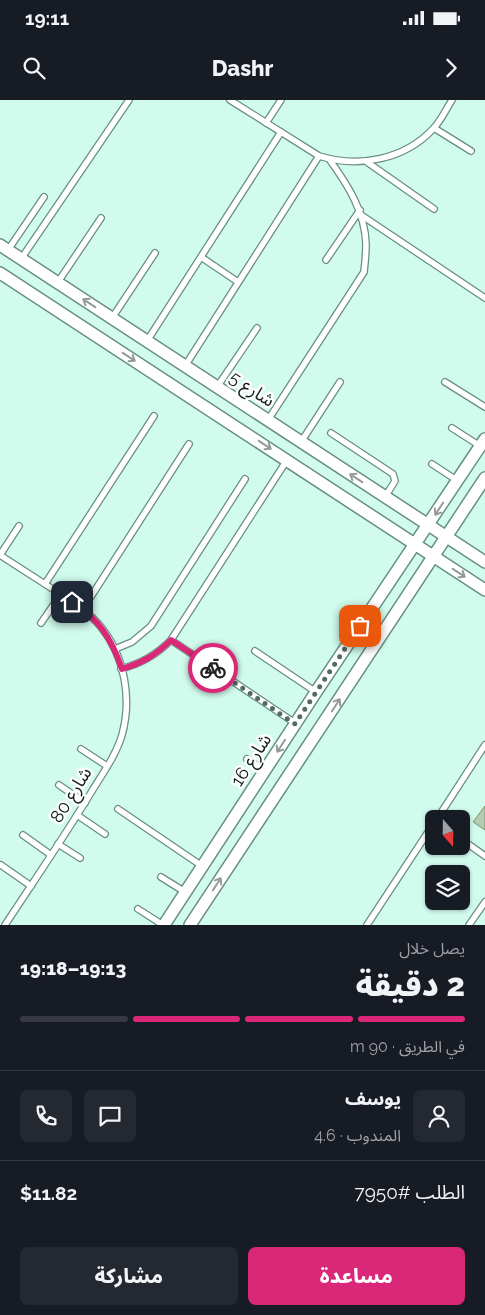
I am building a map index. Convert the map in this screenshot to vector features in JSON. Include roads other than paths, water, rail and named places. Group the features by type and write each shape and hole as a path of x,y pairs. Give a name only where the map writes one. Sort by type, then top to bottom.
{"street":[{"name":"شارع 5","path":"4,247 485,562"},
{"path":"0,273 485,590"},
{"name":"شارع 16","path":"163,925 483,443"},
{"path":"190,925 485,478"}],"lane":[{"path":"21,258 128,100"},
{"path":"230,100 319,156 329,159 367,162 392,156 415,145 434,128 452,100"},
{"path":"266,123 281,100"},
{"path":"434,128 471,151"},
{"path":"147,341 281,132"},
{"path":"185,366 319,156"},
{"path":"268,420 364,272 366,243 361,213 347,184 329,159"},
{"path":"367,162 434,209"},
{"path":"4,247 44,197"},
{"path":"326,260 361,213"},
{"path":"361,213 485,298"},
{"path":"58,282 101,218"},
{"path":"112,318 155,253"},
{"path":"201,257 238,282"},
{"path":"217,387 257,328"},
{"path":"301,442 340,382"},
{"path":"446,382 485,408"},
{"path":"45,584 154,416"},
{"path":"452,428 483,443"},
{"path":"331,433 394,474 395,481 385,497"},
{"path":"83,609 189,444"},
{"path":"122,669 149,659 161,651 171,640 287,460"},
{"path":"432,464 458,481"},
{"path":"115,649 132,642 151,626 245,480"},
{"path":"0,555 19,526"},
{"name":"شارع 80","path":"0,555 83,609 101,627 115,649 122,669 127,703 122,736 115,753 85,803 5,925"},
{"path":"42,623 60,594"},
{"path":"171,640 295,724"},
{"path":"256,651 316,692"},
{"path":"443,810 485,745"},
{"path":"81,748 107,766"},
{"path":"247,759 265,771"},
{"path":"59,785 85,803"},
{"path":"118,809 202,866"},
{"path":"77,815 105,834"},
{"path":"23,835 51,854"},
{"path":"367,925 425,838"},
{"path":"58,844 80,858"},
{"path":"470,845 485,856"},
{"path":"1,865 31,886"},
{"path":"160,877 185,892"},
{"path":"470,925 485,902"},
{"path":"138,909 163,925"}]}
